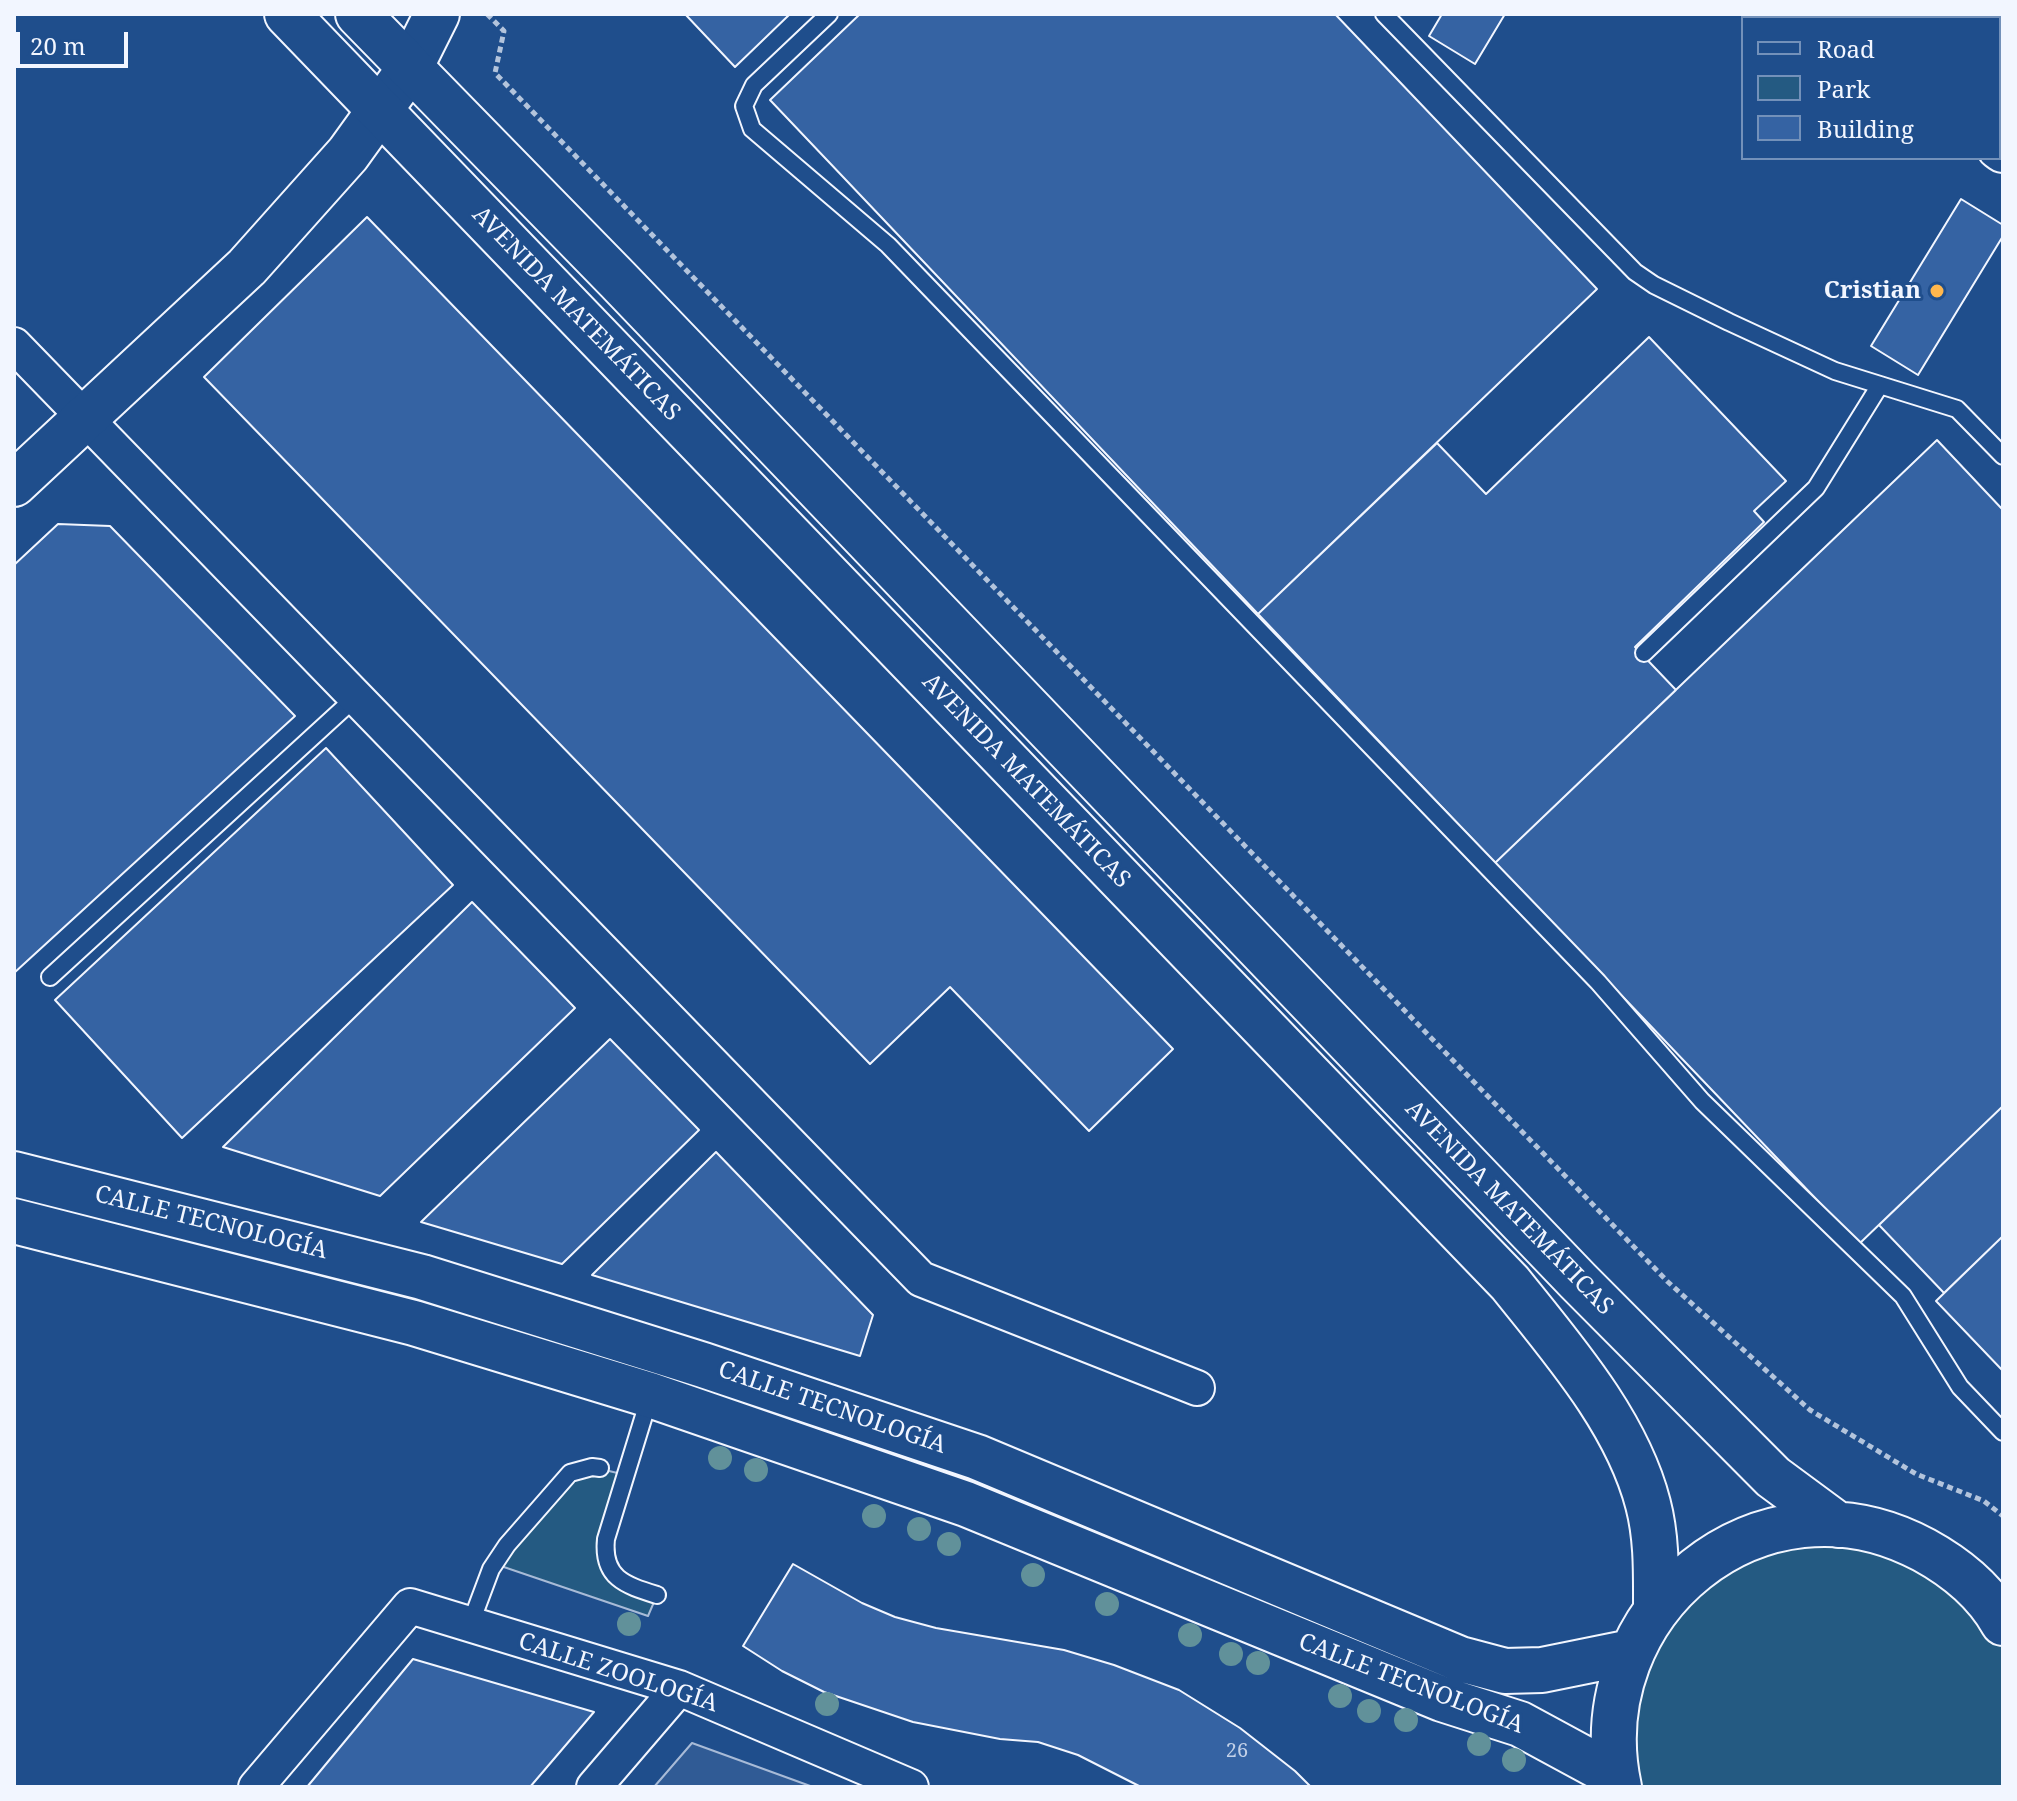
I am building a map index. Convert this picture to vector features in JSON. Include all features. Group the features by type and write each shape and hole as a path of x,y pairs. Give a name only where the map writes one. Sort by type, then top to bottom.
{"main road":[{"name":"AVENIDA MATEMÁTICAS","path":"287,14 1510,1283 1585,1376 1637,1468 1649,1506 1656,1553 1656,1608"},
{"name":"AVENIDA MATEMÁTICAS","path":"358,14 629,291 1578,1281 1773,1477 1838,1525"},
{"path":"14,484 247,267 348,154 410,68 437,14"},
{"name":"CALLE TECNOLOGÍA","path":"14,1174 422,1277 703,1365 977,1457 1460,1659 1505,1671 1542,1670 1631,1652"},
{"name":"CALLE TECNOLOGÍA","path":"14,1221 414,1323 650,1395 966,1504 1442,1699 1520,1724 1618,1784"},
{"path":"1618,1784 1613,1745 1614,1713 1620,1681 1631,1652 1656,1608 1684,1578 1718,1553 1756,1536 1796,1526 1838,1525 1875,1531 1911,1543 1944,1561 1973,1585 2003,1623"}],"street":[{"path":"14,345 921,1279 1197,1388"},
{"name":"CALLE ZOOLOGÍA","path":"256,1787 410,1606 679,1688 911,1787"},
{"path":"594,1787 679,1688"}],"lane":[{"path":"829,14 754,85 744,106 752,129 888,245 1587,970 1702,1101 1903,1296 1960,1387 2003,1432"},
{"path":"1384,14 1635,272 1654,285 1835,371 1957,409 2003,456"},
{"path":"1644,653 1816,488 1880,385"},
{"path":"50,977 357,696"},
{"path":"650,1395 604,1553 609,1568 620,1582 657,1595"},
{"path":"470,1625 491,1569 507,1545 570,1473 600,1468"}],"path":[{"path":"487,14 504,31 495,73 1668,1282 1810,1410 1916,1474 1984,1501 2003,1516"}],"green space":[{"path":"592,1467 626,1475 606,1539 609,1567 657,1595 648,1616 495,1564 570,1473"},
{"path":"1875,1531 2003,1623 2003,1787 1619,1787 1614,1713 1718,1553"}],"shaded area":[{"path":"692,1743 813,1787 654,1787"}],"building":[{"path":"685,14 790,14 735,67"},
{"path":"860,14 1335,14 1597,289 1258,614 770,100"},
{"path":"1442,14 1505,14 1475,64 1429,36"},
{"name":"Cristian","path":"1961,199 2003,225 2003,236 1918,375 1871,346"},
{"path":"367,217 1173,1049 1089,1131 950,987 870,1064 204,377"},
{"path":"1649,337 1786,481 1754,511 1764,522 1635,647 1676,690 1495,863 1258,614 1437,443 1486,494"},
{"path":"1937,440 2003,510 2003,1106 1859,1244 1495,863"},
{"path":"58,524 110,526 295,716 14,973 14,565"},
{"path":"326,748 453,885 182,1138 55,1000"},
{"path":"472,902 575,1008 380,1196 223,1147"},
{"path":"610,1039 699,1130 562,1264 421,1222"},
{"path":"2003,1106 2003,1236 1944,1293 1879,1225"},
{"path":"716,1152 873,1315 860,1356 592,1275"},
{"path":"2003,1236 2003,1371 1936,1301"},
{"path":"793,1564 862,1603 895,1617 936,1628 1064,1650 1179,1690 1240,1728 1311,1787 1141,1787 1078,1755 1038,1742 1000,1739 913,1722 824,1692 782,1671 743,1646"},
{"path":"413,1659 594,1712 530,1787 307,1787"}],"place":[{"name":"Cristian","path":"1937,291"}]}
